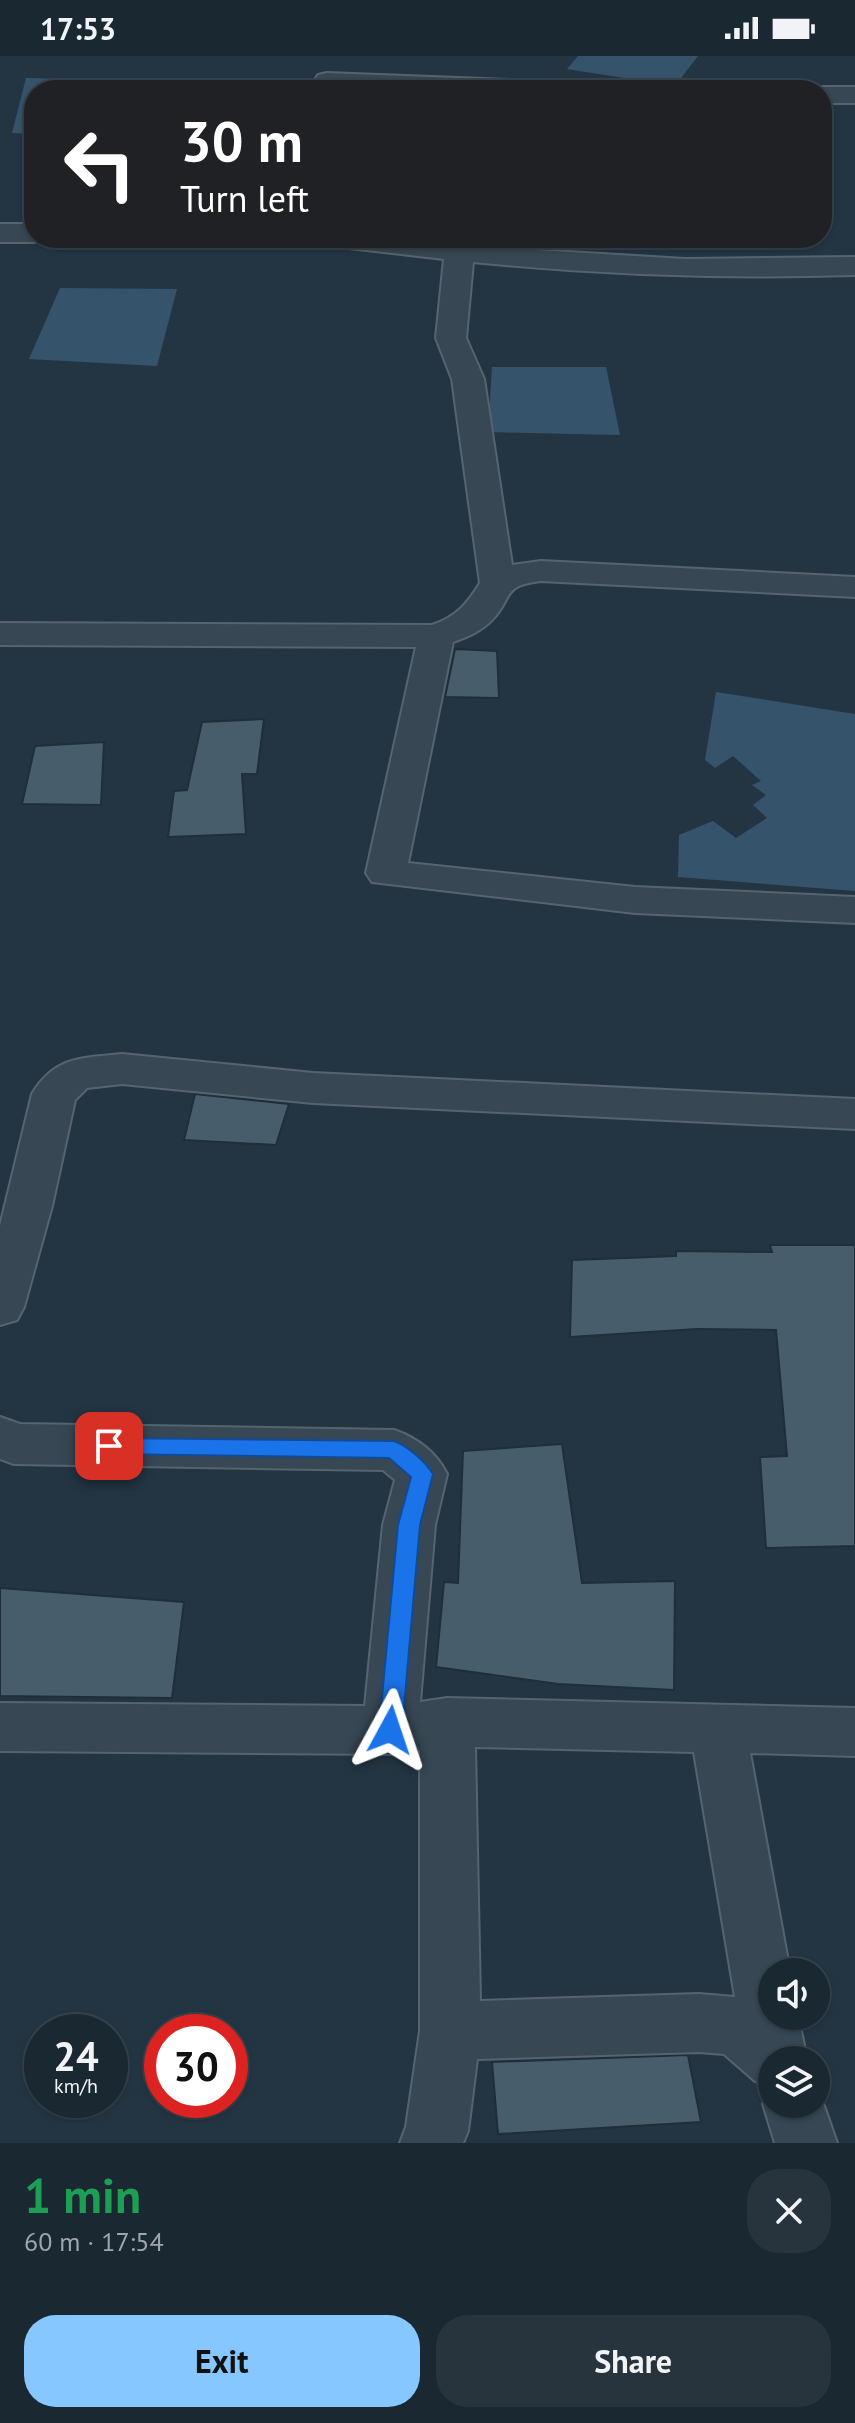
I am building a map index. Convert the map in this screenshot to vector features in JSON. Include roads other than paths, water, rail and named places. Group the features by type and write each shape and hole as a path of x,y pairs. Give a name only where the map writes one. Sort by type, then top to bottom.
{"street":[{"path":"327,80 339,56"},
{"path":"832,95 855,95"},
{"path":"0,233 24,233"},
{"path":"419,248 735,269 855,266"},
{"path":"732,248 735,269"},
{"path":"459,253 451,338 468,379 497,583"},
{"path":"0,634 436,636 461,627 480,612 497,583 516,574 541,571 855,587"},
{"path":"436,636 386,873 635,900 855,910"},
{"path":"0,1307 29,1206 54,1094 75,1074 122,1069 313,1088 855,1114"},
{"path":"0,1437 14,1444 394,1450 422,1474 409,1525 390,1730"},
{"path":"431,2143 437,2131 450,2031 447,1722"},
{"path":"0,1727 390,1730 447,1722 855,1732"},
{"path":"718,1729 777,2046"},
{"path":"450,2031 699,2023 737,2026 758,2048"},
{"path":"797,2118 806,2143"}],"water":[{"path":"578,56 698,56 680,80 637,80 567,69"},
{"path":"26,78 114,80 25,80"},
{"path":"24,86 24,134 12,133"},
{"path":"60,288 177,289 157,366 29,359"},
{"path":"492,367 606,367 620,435 488,432"},
{"path":"716,692 855,714 855,891 678,877 679,835 713,821 736,838 767,818 753,805 766,795 752,785 761,781 733,756 715,768 705,760"}]}
